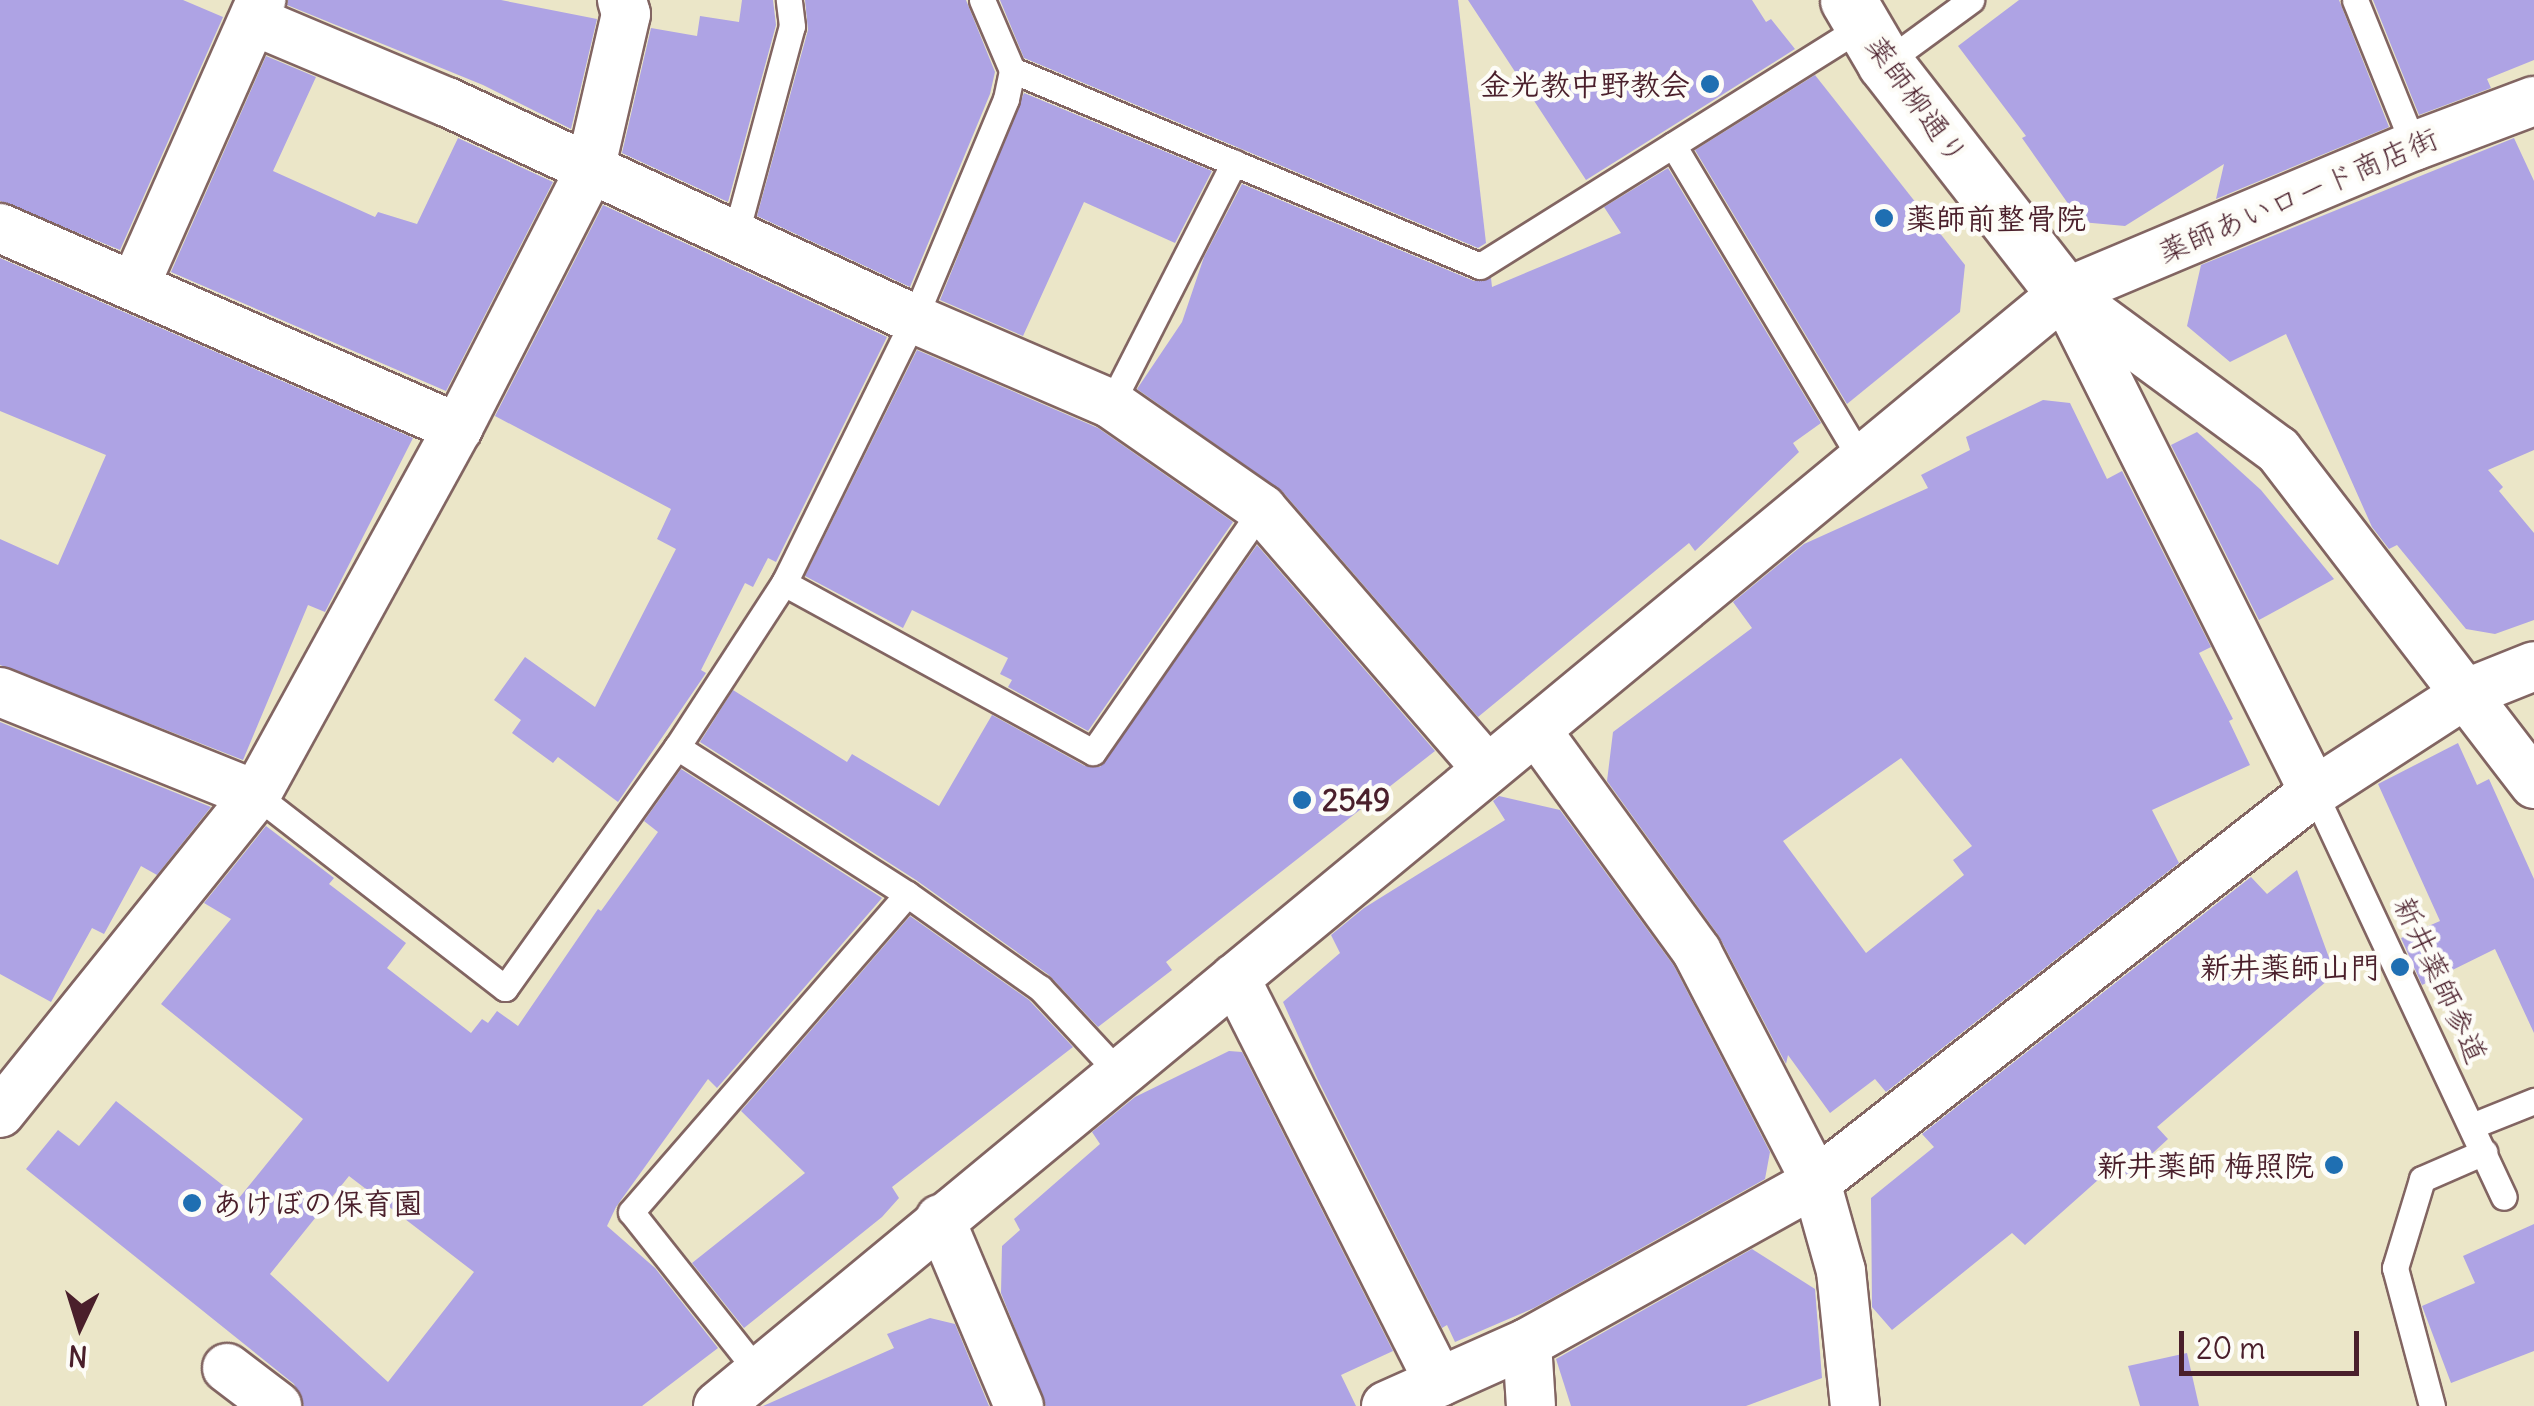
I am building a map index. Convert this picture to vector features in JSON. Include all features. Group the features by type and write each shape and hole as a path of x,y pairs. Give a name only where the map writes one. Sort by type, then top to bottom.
{"street":[{"path":"0,1112 256,795 458,428 590,170 637,5"},
{"path":"135,284 258,10 590,170 736,233 914,319 1111,404 1262,509 1487,769"},
{"name":"薬師柳通り","path":"1865,29 2064,293"},
{"name":"薬師あいロード商店街","path":"718,1406 2064,293 2414,146 2534,101"},
{"path":"0,228 458,428"},
{"path":"2064,293 2278,450 2534,784"},
{"path":"2064,293 2314,792"},
{"path":"1386,1406 1526,1343 1816,1182 2314,792 2467,692 2534,666"},
{"path":"0,692 256,795"},
{"path":"1536,730 1697,952 1816,1182 1841,1271 1855,1406"},
{"path":"1235,978 1440,1382"},
{"path":"940,1219 1020,1406"},
{"path":"1526,1343 1531,1406"},
{"path":"227,1368 277,1406"}],"lane":[{"path":"736,233 792,26 789,0"},
{"path":"256,795 505,988 677,747 784,583 914,319 1006,100 1012,70 982,0"},
{"path":"1012,70 1480,266 1865,29 1971,0"},
{"path":"2354,0 2414,146"},
{"path":"1672,145 1860,458"},
{"path":"1111,404 1234,162"},
{"path":"784,583 1093,752 1262,509"},
{"path":"677,747 907,894 1040,988 1119,1073"},
{"name":"新井薬師参道","path":"2314,792 2474,1125 2504,1197"},
{"path":"758,1372 631,1212 907,894"},
{"path":"2474,1125 2534,1101"},
{"path":"2432,1406 2395,1268 2422,1180 2484,1152"}],"building":[{"path":"0,0 183,0 223,17 120,250 0,201"},
{"path":"288,0 501,0 597,19 571,129 483,85 287,5"},
{"path":"742,0 773,0 776,25 728,202 622,153 651,28 697,36 700,16 739,22"},
{"path":"805,0 966,0 995,72 990,94 910,287 757,216 808,30"},
{"path":"1000,0 1458,0 1486,243 1478,248 1024,58"},
{"path":"1468,0 1752,0 1766,22 1771,19 1795,49 1586,180"},
{"path":"2019,0 2339,0 2389,127 2216,199 2224,164 2125,226 2081,222 2022,138 2026,136 1958,46"},
{"path":"2373,0 2534,0 2534,60 2487,79 2491,88 2419,115"},
{"path":"266,56 316,77 273,171 375,217 378,212 417,224 458,138 553,182 446,391 171,272"},
{"path":"1815,75 1965,265 1960,312 1847,404 1695,150"},
{"path":"1024,93 1212,171 1175,243 1084,202 1023,336 940,300"},
{"path":"2514,138 2534,181 2534,450 2488,470 2503,487 2499,491 2534,533 2534,620 2495,634 2466,629 2397,545 2389,549 2372,527 2286,334 2230,362 2187,326 2201,265"},
{"path":"1668,168 1821,423 1793,443 1799,452 1695,551 1689,543 1478,717 1282,491 1137,389 1182,322 1204,257 1242,184 1474,281 1491,278 1492,287 1621,233 1604,207"},
{"path":"603,205 887,337 776,562 768,558 753,587 745,583 701,670 706,673 618,802 558,757 553,763 512,733 521,720 494,700 525,657 595,707 676,549 657,539 671,509 495,416"},
{"path":"0,258 413,438 325,612 308,605 243,760 0,665 0,539 58,565 106,455 0,411"},
{"path":"917,350 1098,428 1233,522 1088,731 1008,687 1012,680 1000,674 1008,658 912,610 903,628 805,576"},
{"path":"2043,400 2070,403 2107,479 2122,471 2211,647 2199,653 2233,719 2229,721 2250,765 2152,810 2179,863 1886,1092 1875,1079 1830,1113 1788,1055 1786,1064 1719,936 1607,781 1613,732 1752,628 1733,602 1804,544 1928,488 1921,475 1970,450 1966,437","holes":["1901,758 1972,846 1953,860 1964,875 1866,953 1783,841"]},
{"path":"2197,432 2261,490 2334,579 2259,620 2171,445"},
{"path":"1257,545 1435,751 1166,962 1172,970 1098,1027 1049,975 916,880 700,742 733,690 847,762 852,754 939,806 992,715 1085,766 1100,767"},
{"path":"0,722 211,807 157,875 141,866 104,934 92,928 51,1002 0,974"},
{"path":"2458,743 2477,785 2489,779 2534,879 2534,1033 2495,949 2422,985 2401,938 2440,921 2378,784"},
{"path":"681,769 882,898 717,1088 708,1079 616,1207 607,1226 655,1268 718,1348 642,1406 304,1406 294,1384 26,1169 58,1130 79,1146 116,1101 239,1198 303,1119 161,1004 231,919 204,903 266,826 334,878 329,884 406,943 387,968 471,1033 482,1019 488,1023 497,1011 518,1026 598,909 601,911 658,832 644,821","holes":["349,1176 474,1272 388,1382 270,1274"]},
{"path":"1499,796 1560,810 1674,966 1770,1152 1765,1179 1534,1308 1455,1342 1447,1325 1442,1328 1283,1002 1340,953 1331,935 1364,908 1505,820 1493,801"},
{"path":"2297,870 2335,974 2157,1127 2168,1139 2128,1176 2116,1164 2025,1245 2012,1233 1892,1330 1872,1307 1871,1198 1934,1147 1922,1134 2251,877 2267,894"},
{"path":"910,916 1029,1000 1073,1047 892,1187 899,1198 882,1217 744,1328 692,1263 805,1173 741,1111"},
{"path":"1229,1051 1242,1052 1393,1351 1341,1375 1356,1406 1046,1406 1001,1293 1002,1246 1020,1230 1014,1219 1100,1144 1092,1132 1135,1097"},
{"path":"2534,1224 2534,1351 2451,1383 2422,1306 2475,1283 2463,1256"},
{"path":"1752,1249 1815,1289 1822,1378 1746,1406 1571,1406 1556,1359"},
{"path":"930,1318 955,1324 989,1406 763,1406 894,1348 887,1334"},
{"path":"2187,1353 2199,1406 2140,1406 2128,1366"}],"place":[{"name":"金光教中野教会","path":"1710,84"},
{"name":"薬師前整骨院","path":"1884,218"},
{"name":"2549","path":"1302,800"},
{"name":"新井薬師山門","path":"2400,967"},
{"name":"新井薬師 梅照院","path":"2334,1165"},
{"name":"あけぼの保育園","path":"192,1203"}]}
